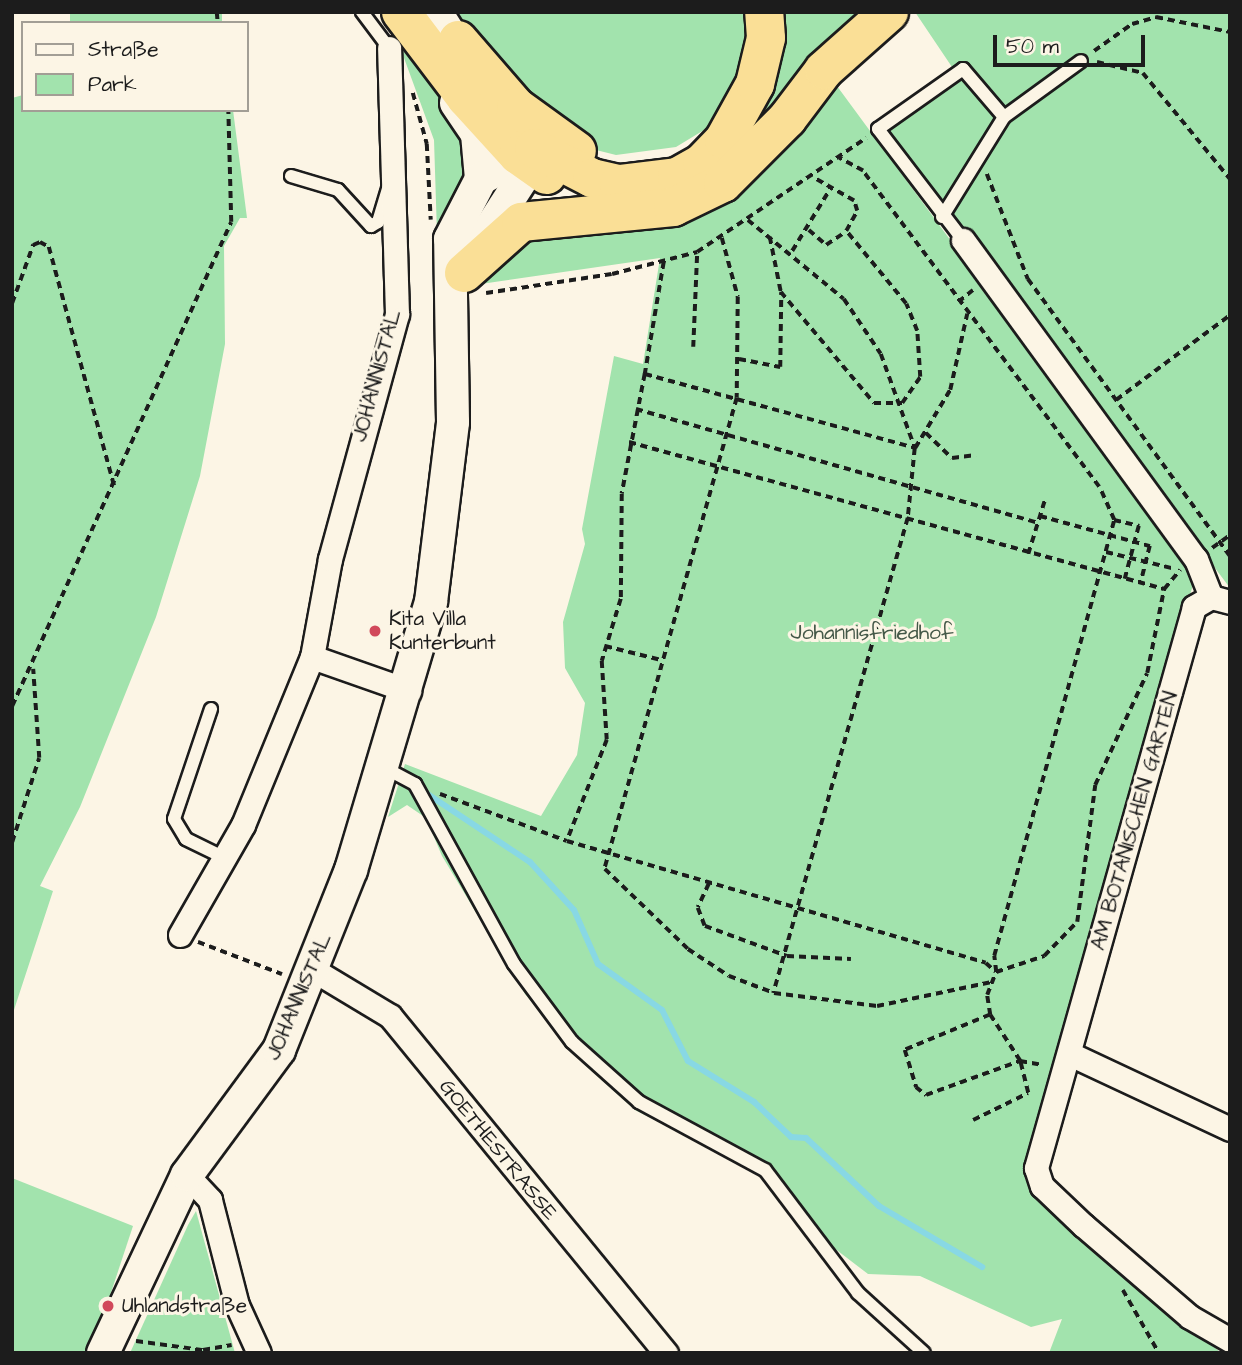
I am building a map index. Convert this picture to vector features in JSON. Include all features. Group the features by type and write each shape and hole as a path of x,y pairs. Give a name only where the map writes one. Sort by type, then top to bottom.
{"highway":[{"path":"401,12 528,156 591,198 643,211"},
{"path":"528,156 592,178 650,183 702,163 724,140 763,57 764,12"},
{"path":"460,290 522,222 643,211 685,203 723,184 787,119 824,70 889,12"},
{"path":"447,26 553,139 600,158 671,155 740,108"}],"main road":[{"path":"387,12 477,134 481,179"},
{"path":"447,26 468,64 528,156"},
{"name":"JOHANNISTAL","path":"116,1346 187,1175 265,1074 312,969 385,768 409,691 447,493 460,290 450,239 481,179 528,156"},
{"name":"JOHANNISTAL","path":"460,290 478,238 528,156"}],"street":[{"name":"JOHANNISTAL","path":"180,935 225,858 312,657 336,533 397,314 397,180 389,48"},
{"name":"AM BOTANISCHEN GARTEN","path":"963,240 1188,564 1220,600 1194,607 1070,1054 1035,1168 1042,1186 1190,1317 1230,1340"},
{"path":"312,657 409,691"},
{"name":"GOETHESTRASSE","path":"312,969 390,1016 666,1353"},
{"path":"1070,1054 1230,1129"},
{"path":"187,1175 209,1200 254,1345"}],"lane":[{"path":"362,12 389,48"},
{"path":"942,217 980,151 1004,117 1081,61"},
{"path":"963,240 942,217 878,129 963,69 1004,117"},
{"path":"291,176 338,190 370,226 378,222 383,187 397,180"},
{"path":"211,709 174,819 186,839 225,858"},
{"path":"385,768 415,784 514,964 572,1042 639,1102 765,1170 858,1293 924,1353"}],"path":[{"path":"1081,61 1132,24 1156,17 1230,32"},
{"path":"1081,61 1143,73 1230,179"},
{"path":"409,84 427,144 431,228"},
{"path":"12,706 114,488 232,222 228,112"},
{"path":"460,290 478,294 664,262 697,252 812,177 878,129"},
{"path":"980,151 1018,264 1230,556"},
{"path":"838,158 863,171 967,314 1099,487 1114,520 994,956 996,972 992,982 990,1015 1020,1061 1028,1093 973,1120"},
{"path":"809,230 826,245 846,231 858,211 854,201 812,177"},
{"path":"792,251 809,230 830,189"},
{"path":"748,220 792,251 844,299 881,354 902,403 915,448 908,518 787,956 774,993"},
{"path":"846,231 906,304 917,331 920,377 902,403"},
{"path":"739,359 780,367 781,292 770,237"},
{"path":"722,238 738,296 737,398 661,660 605,869 625,894 688,949 729,976 774,993 877,1006 992,982"},
{"path":"12,303 33,245 40,242 49,247 114,488"},
{"path":"693,347 697,252"},
{"path":"568,841 607,740 605,646 621,599 629,442 645,374 664,262"},
{"path":"781,292 874,403 902,403"},
{"path":"915,448 950,390 967,314"},
{"path":"1116,400 1230,316"},
{"path":"645,374 915,448"},
{"path":"636,409 729,431 1038,523"},
{"path":"926,433 952,458 975,455"},
{"path":"629,442 719,464 1028,554 1164,589"},
{"path":"1028,554 1045,499"},
{"path":"1040,516 1150,546 1141,583"},
{"path":"1114,520 1139,526 1125,579"},
{"path":"1106,552 1145,563 1188,564"},
{"path":"996,972 1044,956 1077,922 1095,785 1147,673 1164,589 1188,564"},
{"path":"605,646 661,660"},
{"path":"12,842 39,758 32,667"},
{"path":"415,784 607,854 986,962 996,972"},
{"path":"710,883 698,908 705,926 787,956 851,959"},
{"path":"180,935 268,969"},
{"path":"990,1015 905,1050 916,1087 926,1095 1020,1061 1035,1067 1070,1054"},
{"path":"1155,1353 1156,1344"},
{"path":"116,1346 204,1350 254,1345"},
{"path":"159,1353 162,1347"}],"green space":[{"path":"70,12 222,12 222,21 70,21"},
{"path":"453,12 751,12 754,35 726,109 704,130 676,147 616,155 580,146 528,109"},
{"path":"777,12 864,12 754,139 693,176"},
{"path":"915,12 1230,12 1230,588 887,131 930,99 954,70"},
{"path":"400,47 459,118 473,159 440,327 434,140"},
{"name":"Johannisfriedhof","path":"834,82 1196,574 1025,1179 1221,1353 1049,1353 1062,1319 1031,1327 920,1276 868,1274 834,1248 827,1251 761,1174 635,1110 585,1065 525,994 442,856 426,818 407,805 388,817 405,764 541,816 577,755 585,703 565,668 563,622 585,544 582,529 614,356 643,364 660,258 474,285 495,254 571,224"},
{"path":"21,96 21,112 233,112 247,218 240,218 224,246 225,344 200,476 156,617 80,807 40,886 53,891 12,1016 12,98"},
{"path":"12,1178 133,1226 91,1353 12,1353"},
{"path":"196,1211 235,1353 130,1353 188,1225"}],"waterway":[{"path":"426,793 530,862 574,910 598,964 662,1010 688,1061 754,1102 791,1137 806,1138 879,1206 982,1267"}],"place":[{"name":"Kita Villa Kunterbunt","path":"375,631"},
{"name":"Uhlandstraße","path":"108,1306"}]}
